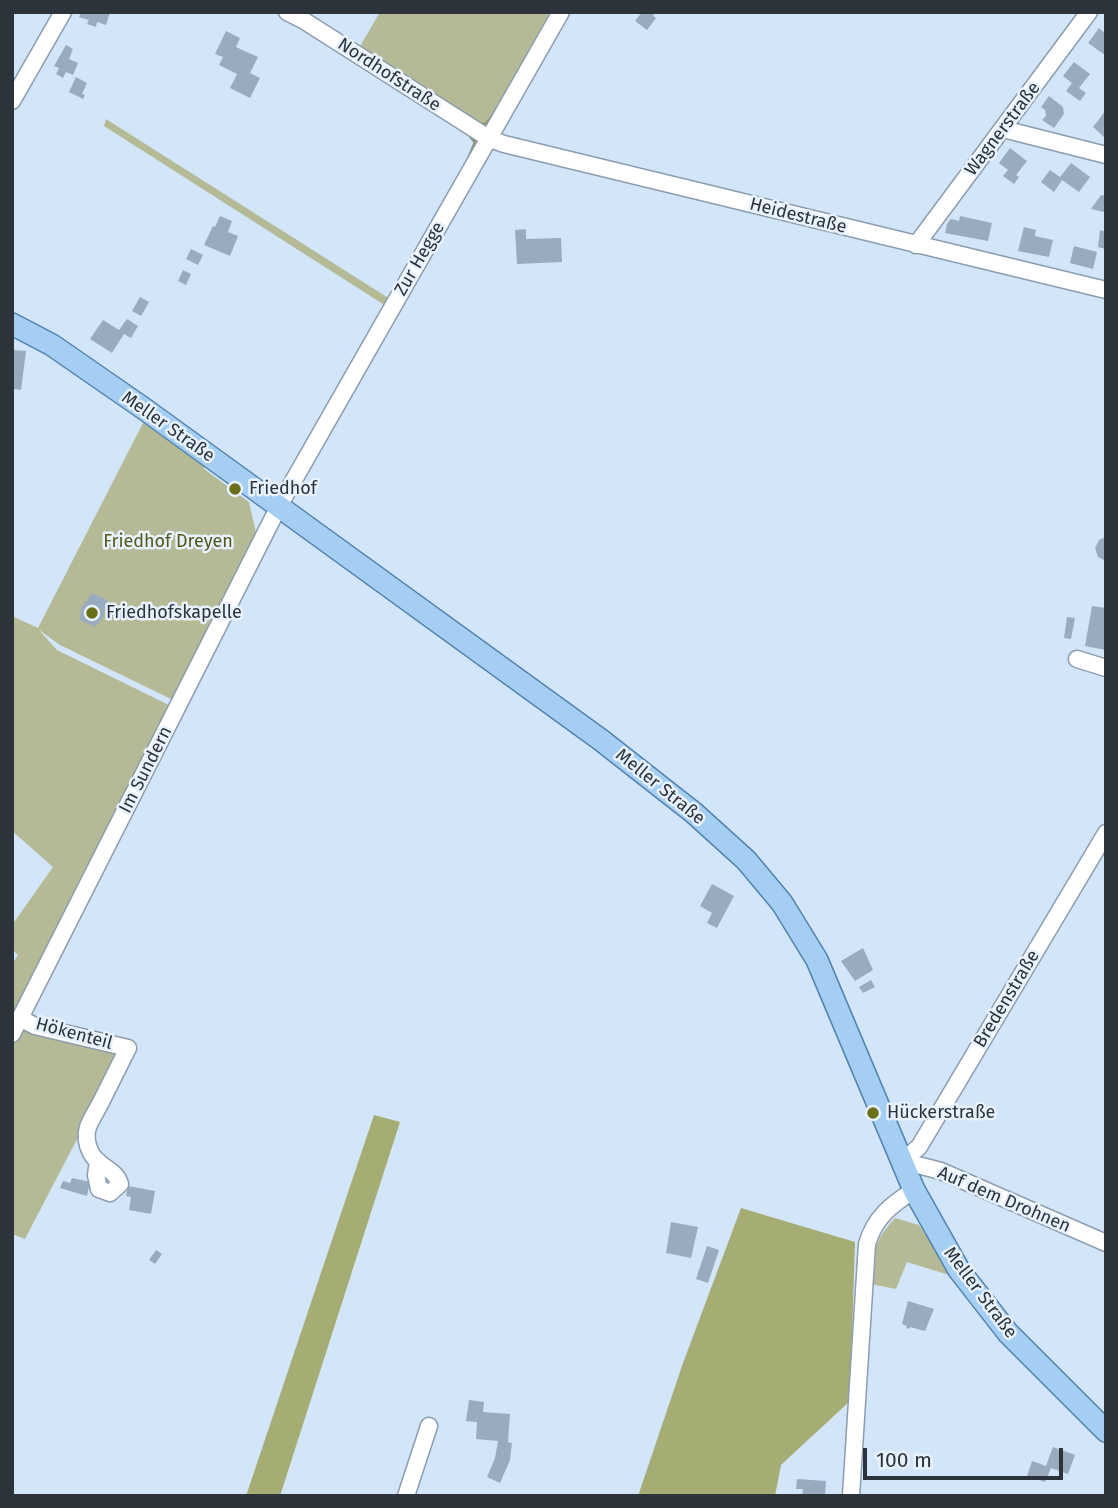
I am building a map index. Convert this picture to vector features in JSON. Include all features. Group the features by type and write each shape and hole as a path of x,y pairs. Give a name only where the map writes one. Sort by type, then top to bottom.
{"main road":[{"name":"Meller Straße","path":"12,324 63,353 279,506 649,776 746,860 782,903 817,960 914,1190 959,1270 1008,1333 1106,1432"}],"street":[{"path":"12,101 63,12"},
{"name":"Nordhofstraße","path":"287,12 490,139"},
{"name":"Zur Hegge","path":"279,506 561,12"},
{"name":"Wagnerstraße","path":"916,245 1089,12"},
{"path":"1003,130 1106,155"},
{"name":"Heidestraße","path":"490,139 1106,290"},
{"name":"Im Sundern","path":"12,1034 279,506"},
{"path":"1077,659 1106,668"},
{"name":"Bredenstraße","path":"902,1161 919,1147 1106,833"},
{"name":"Hökenteil","path":"20,1018 35,1026 128,1048 88,1128 87,1144 98,1161"},
{"name":"Auf dem Drohnen","path":"902,1161 941,1171 1106,1243"},
{"path":"851,1496 867,1244 871,1229 879,1216 914,1190"},
{"path":"405,1496 429,1426"}],"green space":[{"path":"380,12 550,12 486,128 359,48"},
{"path":"106,119 390,299 386,306 104,126"},
{"name":"Friedhof Dreyen","path":"144,421 206,465 204,469 249,502 257,537 173,700 60,645 39,630 57,650 171,706 20,1008 13,1010 12,964 18,955 12,949 12,925 53,867 12,831 12,616 38,628"},
{"path":"22,1028 123,1051 25,1239 12,1234 12,1047"},
{"path":"374,1115 400,1122 280,1496 246,1496"},
{"path":"741,1208 855,1242 850,1401 781,1465 775,1496 638,1496 683,1363"},
{"path":"895,1218 919,1225 952,1276 907,1262 896,1289 871,1284 878,1241"}],"building":[{"path":"81,12 110,12 106,25 97,22 96,27 87,24 89,20 79,17"},
{"path":"642,12 656,12 653,16 656,18 647,30 635,21"},
{"path":"1099,28 1106,34 1105,55 1088,43"},
{"path":"226,31 240,38 236,47 258,57 250,73 260,78 250,98 230,88 237,74 219,65 223,57 215,54"},
{"path":"66,45 73,49 69,59 78,63 73,75 66,72 63,78 56,74 59,68 54,66"},
{"path":"1074,62 1090,74 1079,88 1086,93 1080,101 1066,91 1072,83 1063,76"},
{"path":"76,77 87,83 82,94 85,95 83,99 69,92"},
{"path":"1049,96 1063,107 1064,114 1054,128 1042,120 1046,116 1041,107"},
{"path":"1106,110 1106,139 1093,127"},
{"path":"1010,148 1027,161 1016,175 1019,177 1014,184 1003,176 1008,170 999,163"},
{"path":"1071,163 1090,177 1079,192 1062,180 1054,192 1041,182 1050,170 1060,177"},
{"path":"1101,195 1106,196 1104,212 1091,209"},
{"path":"220,216 232,221 228,232 238,236 230,256 204,245"},
{"path":"960,216 992,223 988,241 945,233 951,219 959,221"},
{"path":"1024,227 1036,230 1035,236 1053,240 1049,257 1018,251"},
{"path":"526,229 526,239 561,238 562,262 517,264 515,230"},
{"path":"1100,230 1106,232 1106,249 1098,247"},
{"path":"1074,246 1097,252 1093,269 1070,263"},
{"path":"191,249 203,255 198,265 186,259"},
{"path":"183,270 191,274 186,285 178,281"},
{"path":"140,297 149,302 141,316 132,311"},
{"path":"127,319 138,326 131,338 124,334 112,353 90,339 103,320 119,330"},
{"path":"12,350 26,351 21,390 12,389"},
{"path":"1106,537 1106,561 1098,557 1095,548 1099,540"},
{"name":"Friedhofskapelle","path":"92,593 107,600 103,618 95,627 80,620 81,608"},
{"path":"1092,606 1106,608 1106,650 1085,646"},
{"path":"1067,617 1075,618 1071,639 1064,638"},
{"path":"712,884 734,896 717,928 707,923 712,913 700,906"},
{"path":"863,948 873,970 855,981 841,961"},
{"path":"871,980 875,987 863,993 859,987"},
{"path":"72,1178 90,1182 87,1196 60,1188 63,1181 70,1183"},
{"path":"128,1186 155,1191 151,1214 129,1210 131,1197 126,1196"},
{"path":"671,1222 698,1227 691,1258 666,1253"},
{"path":"707,1246 719,1250 708,1283 696,1279"},
{"path":"156,1250 162,1254 155,1264 149,1260"},
{"path":"908,1301 934,1309 925,1331 910,1327 909,1329 902,1324"},
{"path":"469,1400 484,1402 483,1412 510,1414 510,1460 500,1483 487,1477 498,1441 476,1439 477,1422 466,1421"},
{"path":"1053,1447 1075,1455 1068,1474 1051,1468 1045,1482 1027,1476 1032,1461 1046,1466"},
{"path":"797,1479 826,1481 825,1496 802,1496 803,1489 796,1489"}],"waterway":[{"path":"480,125 486,125 493,117"},
{"path":"469,159 476,142 471,136"}],"place":[{"name":"Friedhof","path":"235,489"},
{"name":"Friedhofskapelle","path":"92,613"},
{"name":"Hückerstraße","path":"873,1113"}]}
